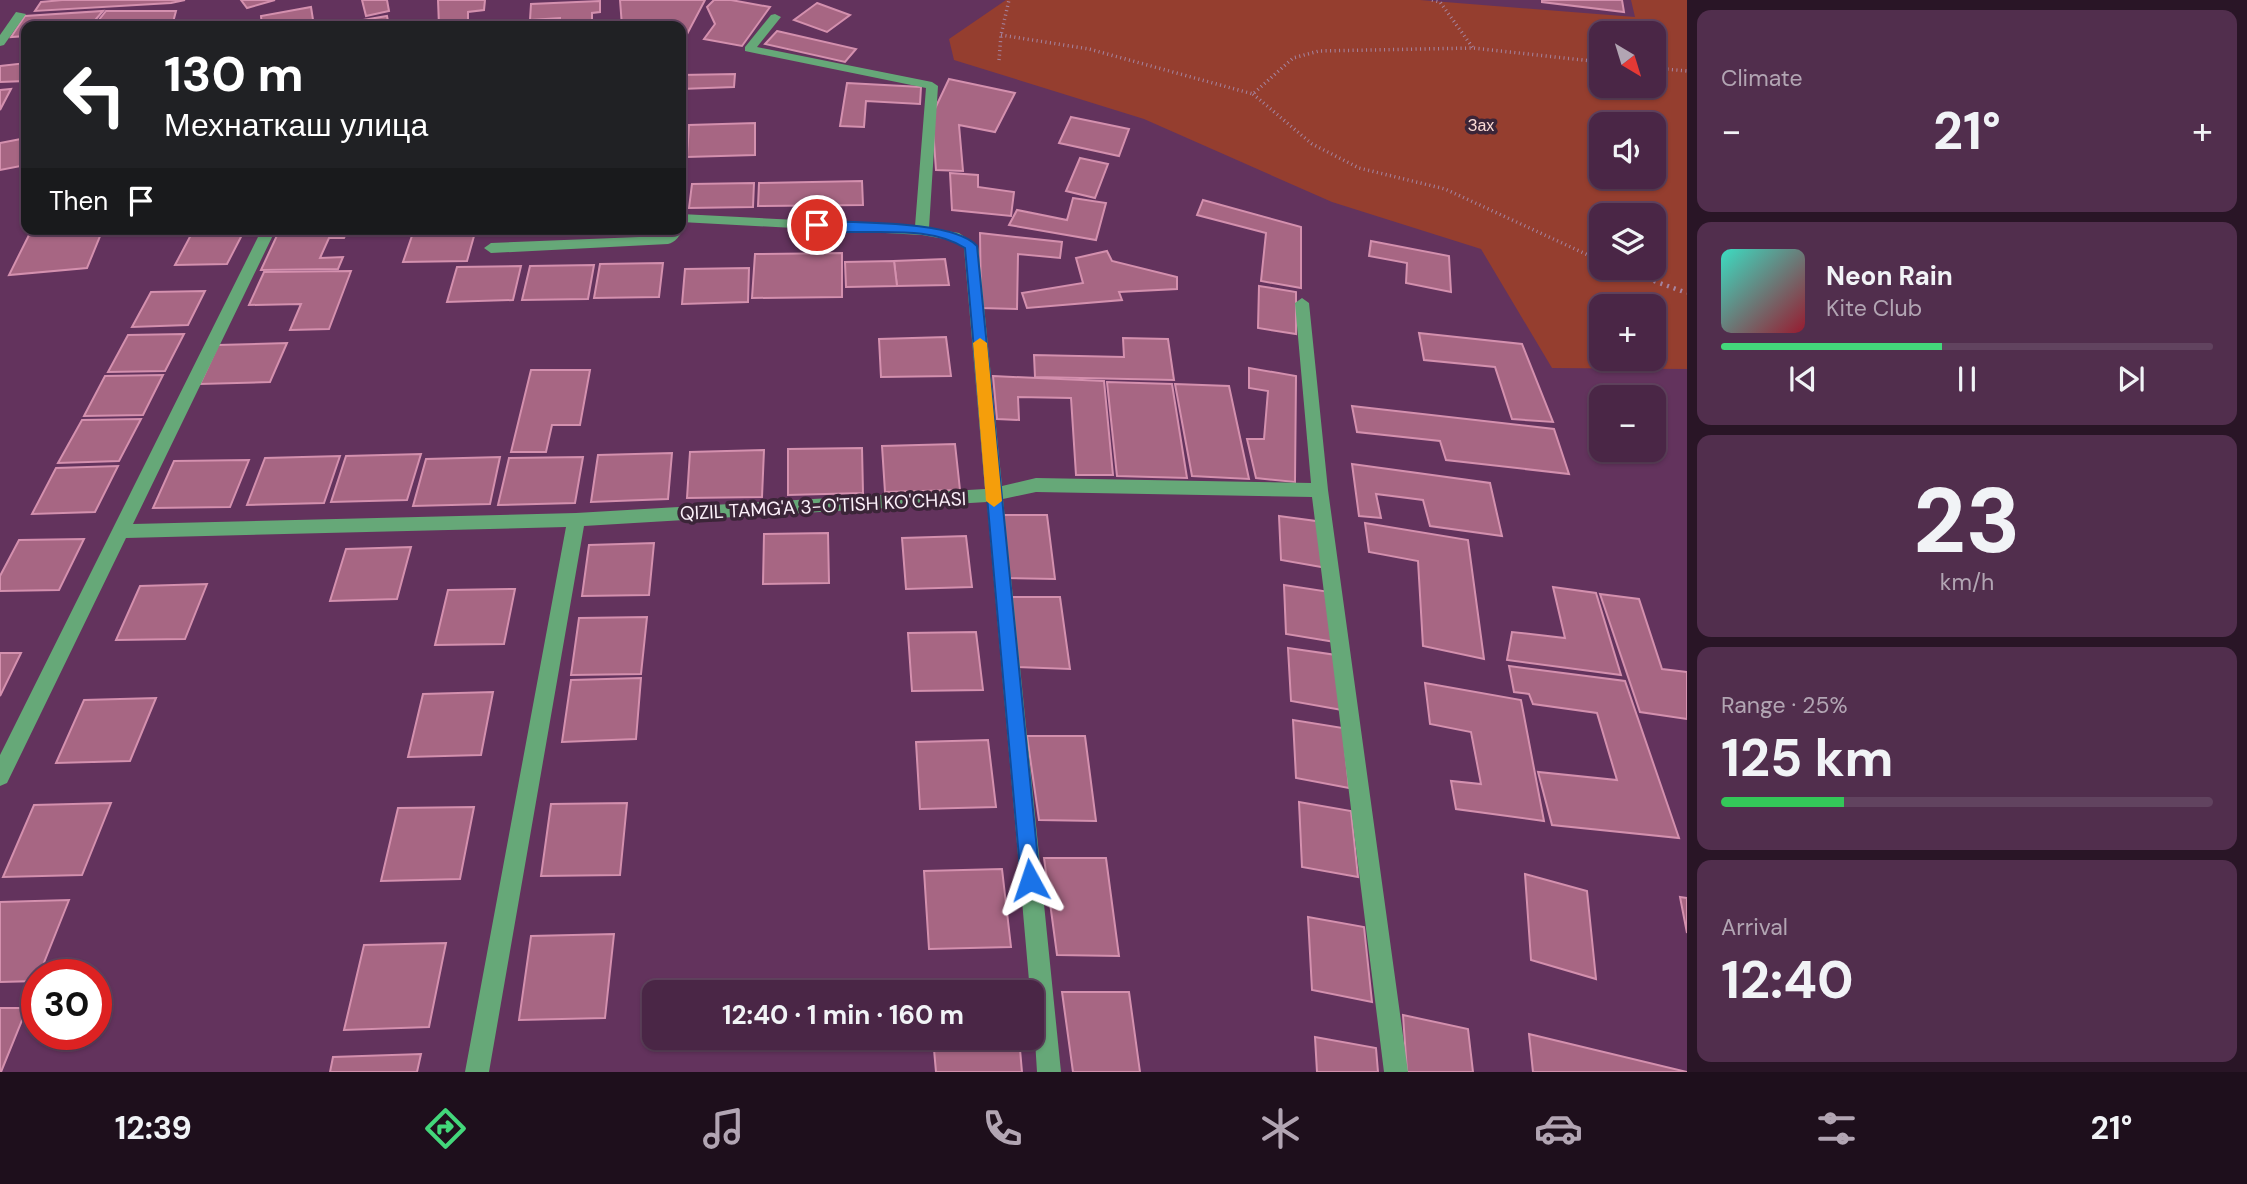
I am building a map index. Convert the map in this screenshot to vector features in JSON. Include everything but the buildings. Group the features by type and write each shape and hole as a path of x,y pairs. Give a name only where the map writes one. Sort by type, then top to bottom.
{"street":[{"path":"0,43 20,14"},
{"path":"775,16 749,49 932,86 922,231"},
{"path":"686,222 922,231 954,236 971,246 1049,1072"},
{"path":"0,776 266,235"},
{"path":"491,248 668,240 672,235"},
{"path":"1302,303 1320,490 1395,1072"},
{"name":"QIZIL TAMG'A 3-O'TISH KO'CHASI","path":"121,531 576,520 994,495 1035,485 1320,490"},
{"path":"477,1072 576,520"}],"path":[{"path":"999,60 1001,34 1009,0"},
{"path":"1432,0 1440,2 1473,48"},
{"path":"1001,34 1089,48 1253,94 1312,144 1359,168 1445,189 1589,255"},
{"path":"1253,94 1293,58 1320,51 1473,48 1589,61"},
{"path":"1666,69 1687,71"},
{"path":"1652,280 1687,293"}],"green space":[{"name":"Зах","path":"1006,0 1420,0 1635,17 1631,0 1687,0 1687,369 1666,369 1666,294 1589,294 1589,368 1552,368 1481,249 1332,202 1144,119 954,60 949,39"}],"slow traffic":[{"path":"980,343 994,501"}],"route":[{"path":"817,225 922,231 954,236 971,246 1030,880"}]}
